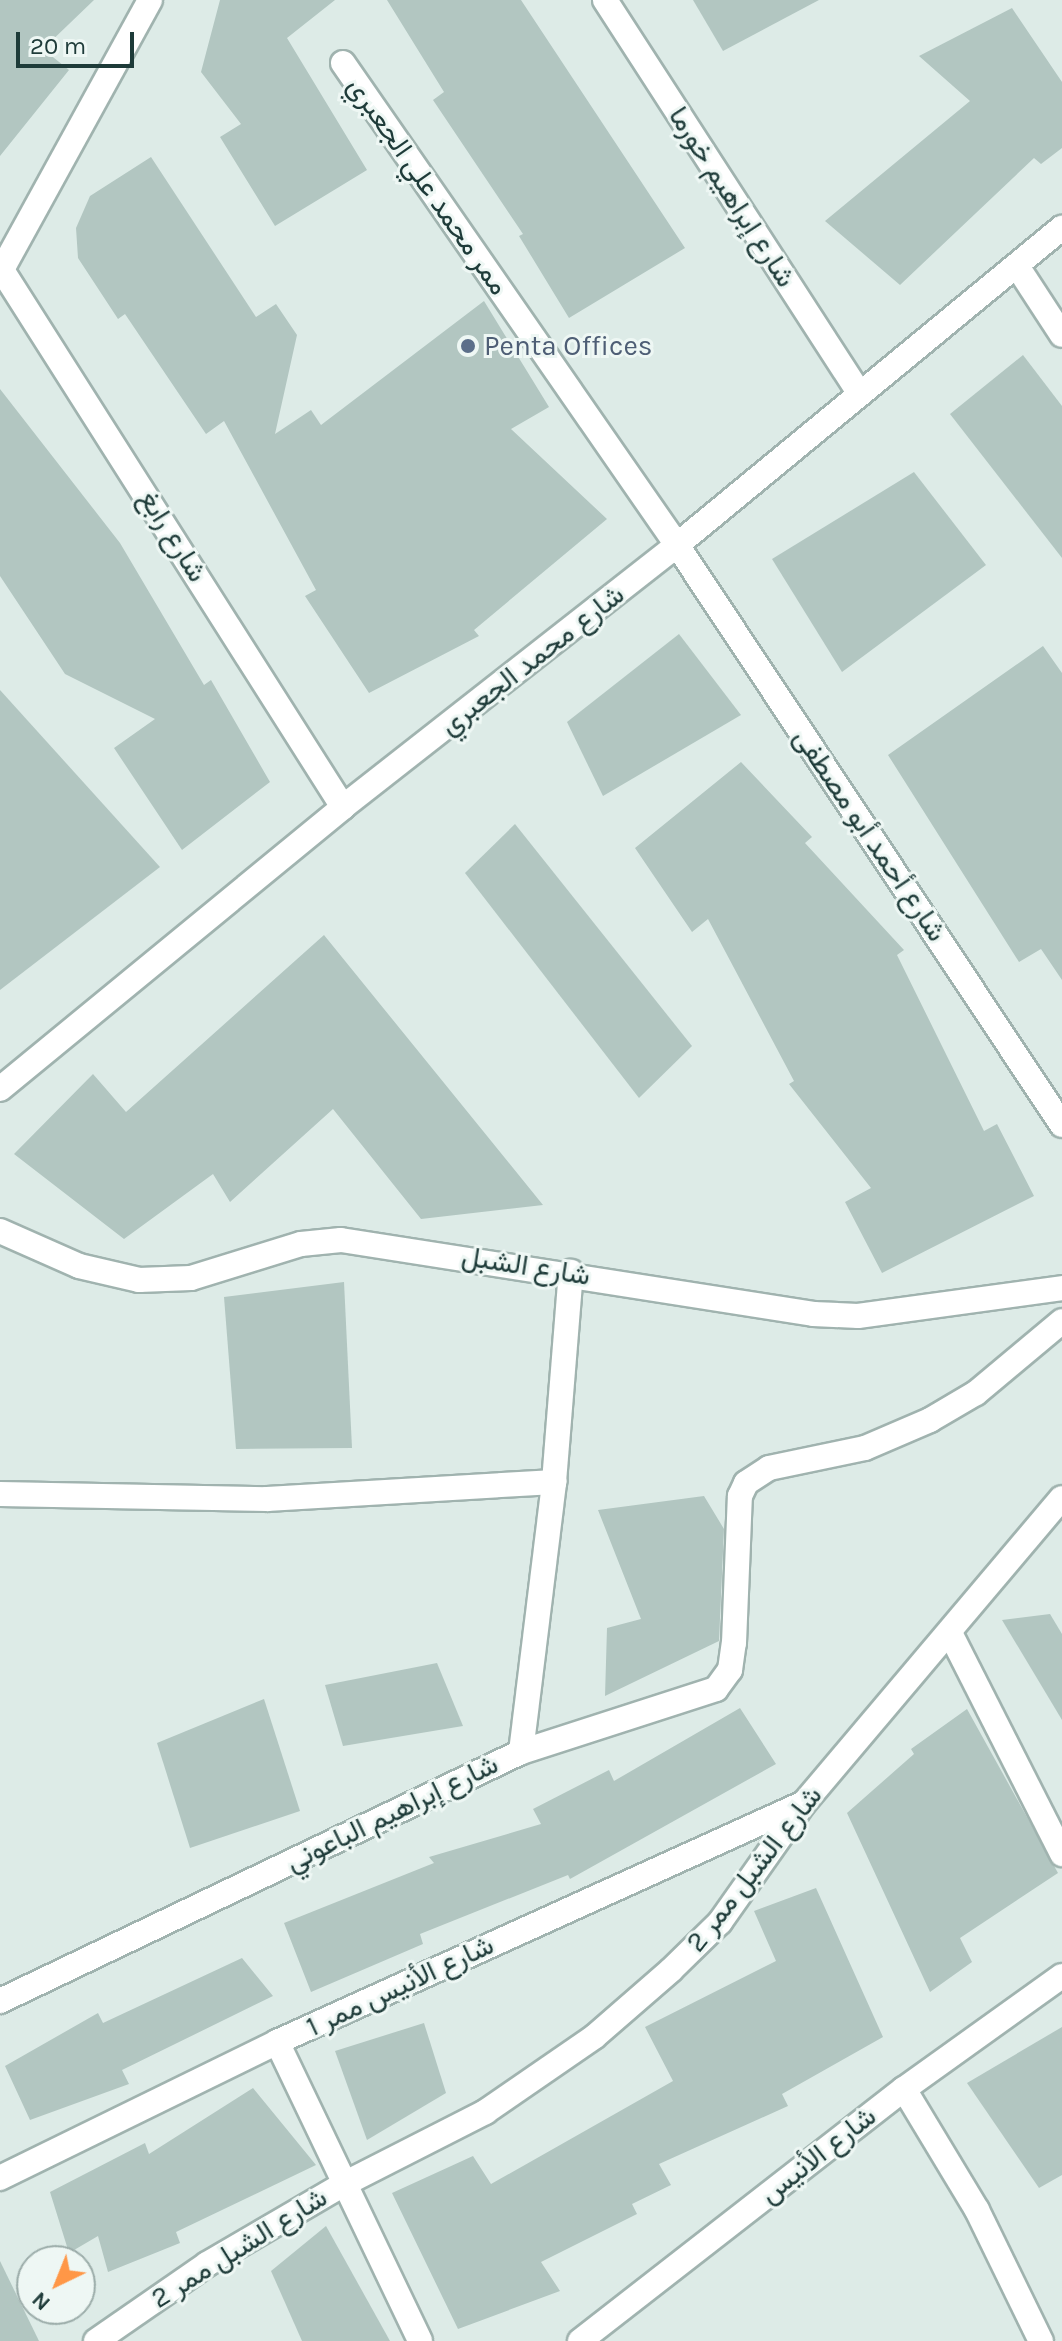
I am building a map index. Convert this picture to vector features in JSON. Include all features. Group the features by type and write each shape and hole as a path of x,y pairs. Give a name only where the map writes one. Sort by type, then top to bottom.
{"street":[{"path":"1,270 150,0"},
{"name":"شارع إبراهيم خورما","path":"605,0 860,394"},
{"name":"ممر محمد علي الجعبري","path":"343,63 677,545"},
{"name":"شارع محمد الجعبري","path":"0,1089 343,807 677,545 1062,228"},
{"path":"1017,266 1062,335"},
{"name":"شارع رابغ","path":"1,270 343,807"},
{"name":"شارع أحمد أبو مصطفى","path":"677,545 1062,1125"},
{"name":"شارع الشبل","path":"0,1231 79,1266 139,1280 191,1278 301,1244 341,1240 571,1272 716,1302 858,1316 1062,1288"},
{"name":"شارع إبراهيم الباعوني","path":"0,2001 521,1752 554,1482 571,1272"},
{"path":"521,1752 716,1689 730,1670 734,1643 740,1496 746,1483 769,1468 865,1448 930,1420 987,1385 1062,1321"},
{"path":"0,1494 267,1499 554,1482"},
{"name":"شارع الشبل ممر 2","path":"96,2341 207,2264 342,2185 485,2112 594,2037 720,1922 804,1803 1062,1498"},
{"path":"950,1633 1062,1854"},
{"name":"شارع الأنيس ممر 1","path":"0,2178 277,2042 804,1803"},
{"name":"شارع الأنيس","path":"580,2341 904,2089 1062,1976"},
{"path":"277,2042 342,2185 420,2341"},
{"path":"904,2089 977,2210 1041,2341"}],"building":[{"path":"0,0 94,0 43,49 69,70 0,156"},
{"path":"220,0 335,0 287,38 367,170 275,226 220,137 241,124 201,72"},
{"path":"387,0 521,0 685,248 569,318 519,236 523,234 433,100 444,92"},
{"path":"693,0 819,0 723,51"},
{"path":"1012,8 1062,82 1062,148 1041,164 1034,158 900,285 825,221 970,101 919,56"},
{"path":"151,157 256,317 276,304 297,335 275,434 311,410 321,425 484,301 549,407 511,429 607,519 474,630 479,636 369,693 305,596 316,590 224,421 206,434 125,314 118,319 78,258 76,228 90,196"},
{"path":"1023,355 1062,406 1062,558 950,414"},
{"path":"0,389 120,543 204,685 211,680 270,782 182,850 114,748 155,719 65,674 0,576"},
{"path":"914,472 986,565 842,672 772,559"},
{"path":"679,634 741,715 603,796 567,722"},
{"path":"1043,646 1062,673 1062,980 1041,949 1019,962 888,755"},
{"path":"0,690 160,867 0,990"},
{"path":"741,762 812,837 805,843 904,950 897,955 984,1131 997,1124 1034,1196 882,1273 845,1202 871,1188 789,1084 794,1081 708,919 692,932 635,848"},
{"path":"515,824 692,1046 639,1098 465,873"},
{"path":"324,935 543,1205 421,1219 333,1109 230,1202 213,1174 124,1239 14,1154 93,1074 126,1112"},
{"path":"344,1282 352,1448 236,1449 224,1297"},
{"path":"704,1496 724,1529 719,1641 605,1696 607,1628 641,1619 598,1510"},
{"path":"1050,1614 1062,1634 1062,1720 1002,1620"},
{"path":"437,1663 463,1726 343,1746 325,1685"},
{"path":"264,1699 300,1811 190,1848 157,1743"},
{"path":"740,1708 776,1764 570,1879 568,1875 420,1934 423,1944 311,1992 284,1923 434,1863 429,1857 541,1824 533,1809 609,1770 614,1781"},
{"path":"967,1709 1058,1873 960,1938 972,1962 930,1992 847,1813 914,1754 911,1749"},
{"path":"816,1888 883,2037 782,2094 788,2106 659,2164 671,2185 632,2204 637,2214 541,2262 560,2291 458,2329 392,2193 473,2156 491,2184 673,2081 645,2027 776,1961 754,1911"},
{"path":"242,1958 273,1996 122,2070 129,2084 30,2120 5,2066 98,2013 103,2023"},
{"path":"424,2023 446,2093 367,2140 335,2051"},
{"path":"1062,2027 1062,2175 1039,2188 967,2083"},
{"path":"253,2088 316,2165 176,2232 180,2243 108,2272 98,2236 83,2245 67,2245 50,2192 145,2143 149,2154"},
{"path":"326,2226 390,2341 302,2341 271,2271"},
{"path":"0,2261 16,2294 16,2325 31,2325 39,2341 0,2341"}],"place":[{"name":"Penta Offices","path":"468,346"}]}
